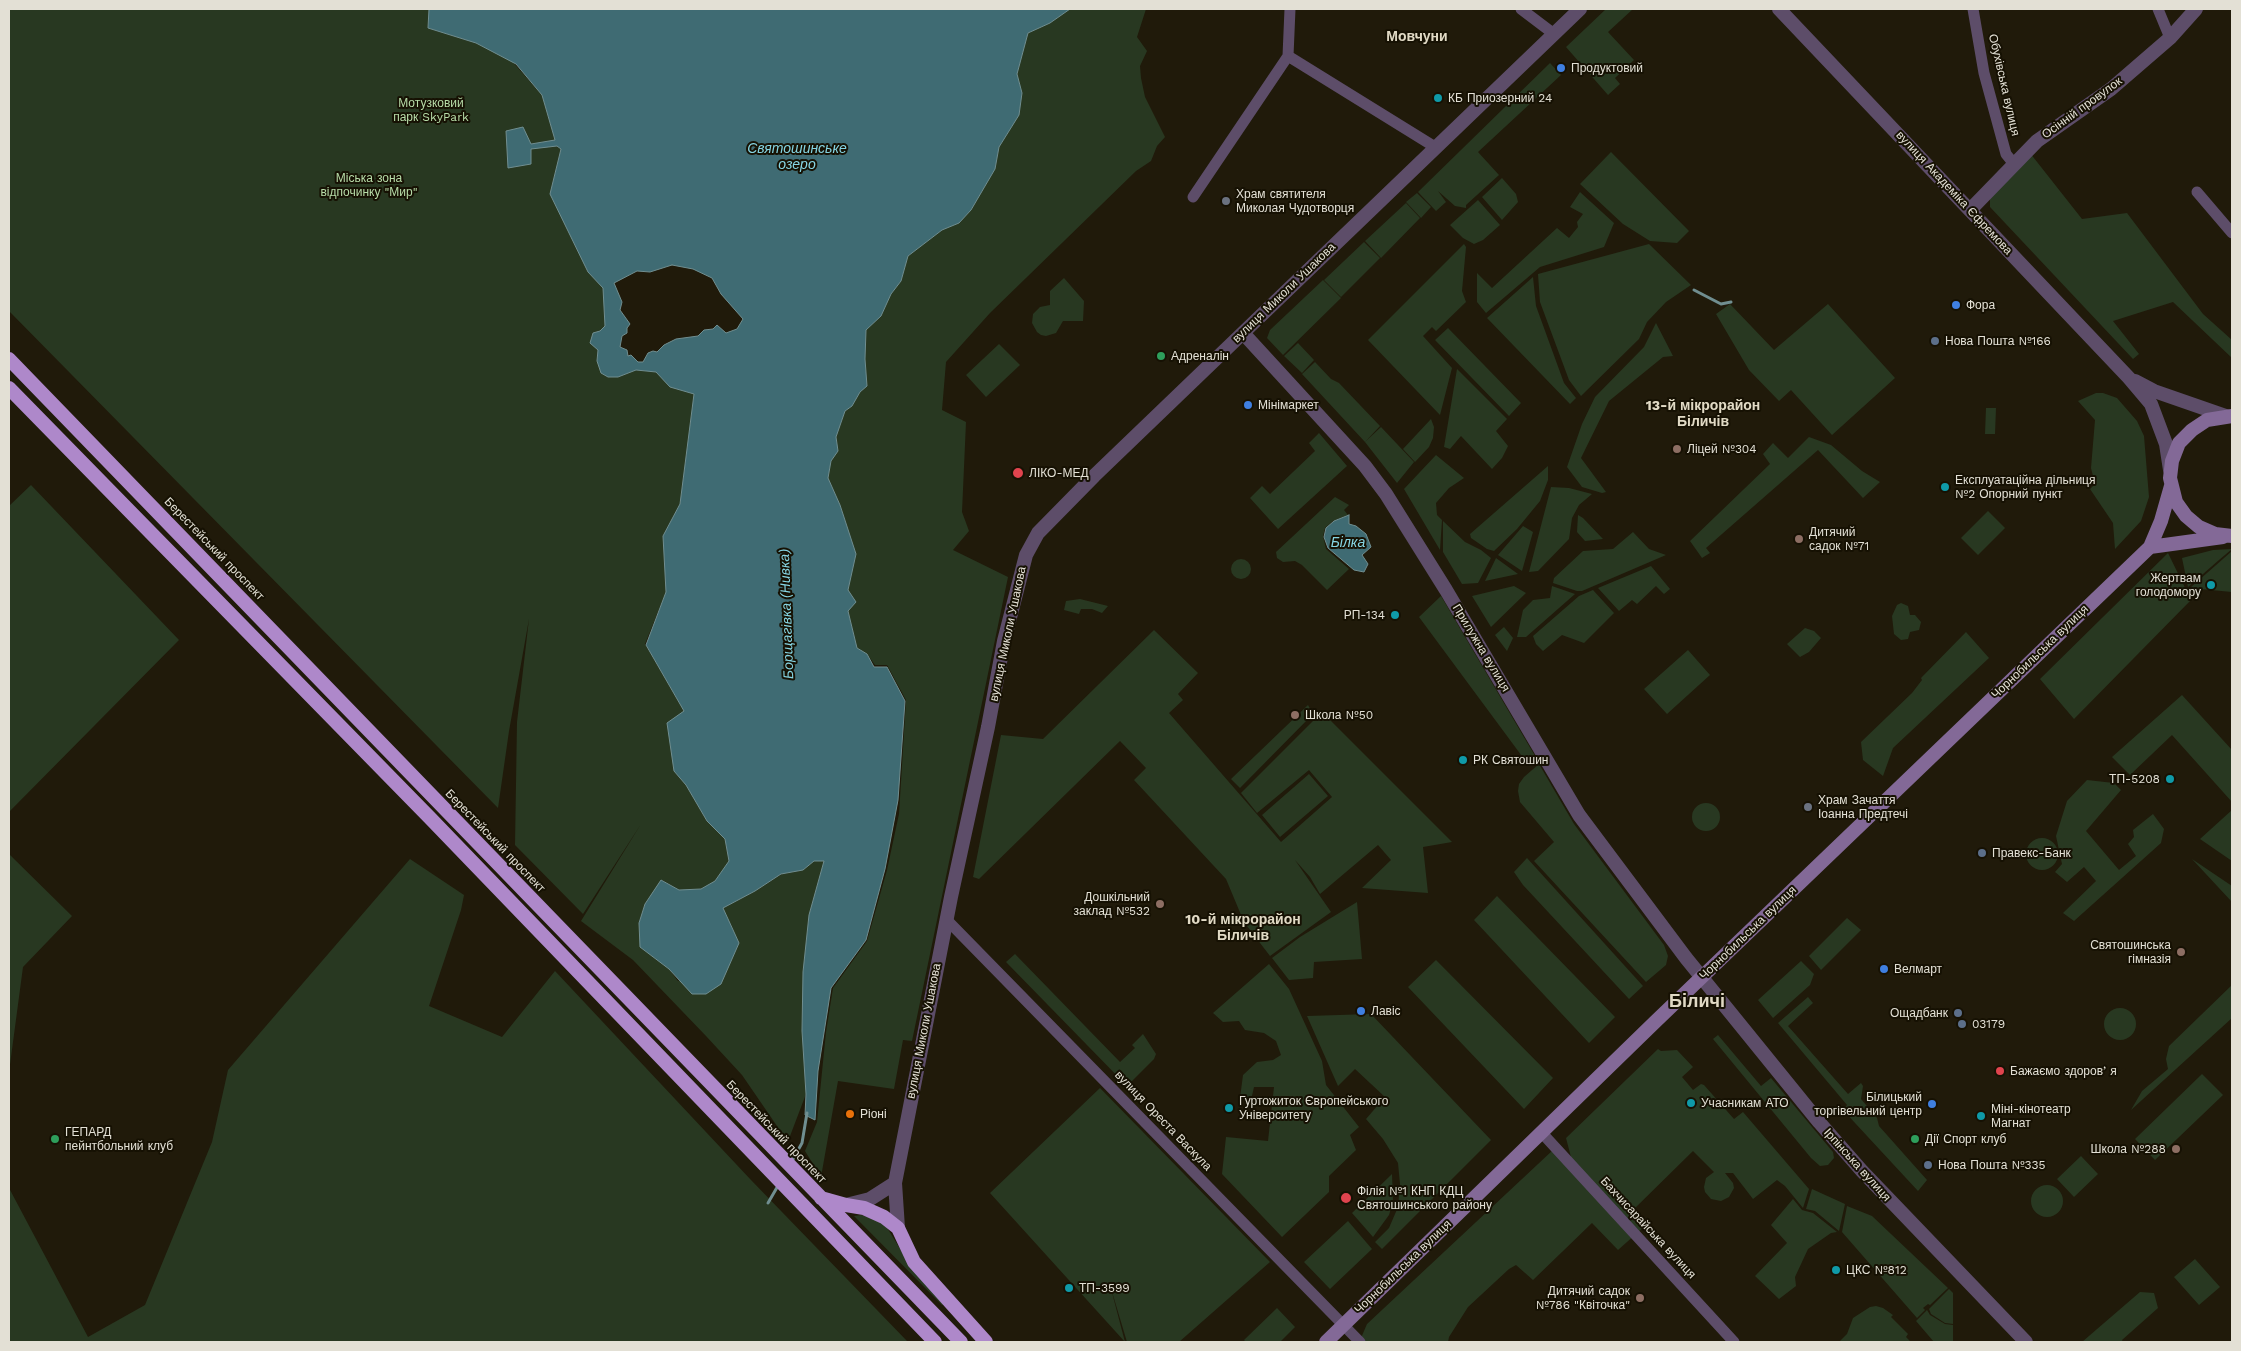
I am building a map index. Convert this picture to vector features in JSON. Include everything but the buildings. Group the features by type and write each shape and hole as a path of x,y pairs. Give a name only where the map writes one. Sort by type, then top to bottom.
{"highway":[{"name":"Берестейський проспект","path":"9,358 818,1197 961,1342"},
{"path":"9,388 431,819 767,1170 935,1342"},
{"path":"818,1197 864,1208 884,1217 898,1228 914,1262 986,1342"}],"main road":[{"path":"2229,416 2208,420 2192,430 2180,444 2170,470 2171,486 2176,502 2186,516 2199,527 2215,534 2232,536"},
{"name":"Чорнобильська вулиця","path":"1326,1342 1702,977 2150,547 2161,521 2171,486"},
{"path":"2150,547 2232,536"}],"street":[{"path":"1193,197 1288,56 1290,9"},
{"path":"1521,9 1554,34"},
{"name":"вулиця Миколи Ушакова","path":"898,1228 895,1183 946,920 988,726 1004,640 1026,555 1038,533 1435,147 1580,9"},
{"name":"вулиця Академіка Єфремова","path":"1779,9 2129,378 2151,404 2166,444 2170,470"},
{"name":"Обухівська вулиця","path":"1973,9 1984,73 2006,154 2014,164"},
{"path":"2158,9 2170,38"},
{"name":"Осінній провулок","path":"1970,210 2037,141 2111,89 2170,38 2196,9"},
{"path":"1288,56 1435,147"},
{"path":"2197,192 2232,233"},
{"name":"Прилужна вулиця","path":"1243,333 1365,466 1386,494 1446,590 1579,815 1702,977"},
{"name":"вулиця Академіка Єфремова","path":"2129,378 2154,391 2229,416"},
{"name":"вулиця Ореста Васкула","path":"946,920 1360,1342"},
{"name":"Ірпінська вулиця","path":"1702,977 1857,1166 2026,1342"},
{"name":"Бахчисарайська вулиця","path":"1542,1133 1734,1342"},
{"path":"846,1205 870,1199 895,1183"}],"green space":[{"path":"9,9 429,9 428,28 476,43 511,60 542,95 555,140 531,144 557,146 561,149 551,190 588,272 604,288 605,326 600,331 597,361 618,377 636,370 656,372 671,387 694,394 680,504 663,536 666,592 645,644 684,711 674,771 686,785 707,821 725,839 729,861 715,881 701,889 679,890 662,880 645,904 639,922 640,947 669,969 678,981 730,963 739,943 723,908 782,874 803,870 814,861 824,861 809,915 803,972 802,1031 806,1094 787,1144 742,1075 706,1036 633,960 581,921 641,824 583,914 515,845 517,722 529,619 509,731 498,808 9,311"},
{"path":"1070,9 1146,9 1137,37 1147,51 1140,66 1141,78 1145,97 1165,137 1157,146 1151,161 1136,171 990,313 946,362 942,410 966,422 962,512 969,531 953,550 1008,577 912,1041 903,1040 894,1089 838,1081 821,1177 805,1151 817,1122 826,1032 833,988 867,941 887,870 899,814 906,700 887,665 875,665 867,654 857,648 848,611 850,606 848,590 856,554 840,505 828,478 831,461 837,451 836,437 845,411 852,406 860,392 867,386 865,359 866,330 881,316 891,294 901,281 908,256 942,230 959,223 971,210 995,169 999,147 1019,115 1022,93 1017,74 1028,33 1050,23"},
{"path":"1606,9 1633,9 1608,32 1634,60 1615,78 1620,84 1608,95 1566,47"},
{"path":"1550,63 1561,75 1478,152 1499,175 1466,205 1466,208 1455,206 1438,191 1446,202 1436,211 1418,192"},
{"path":"1611,152 1689,231 1677,243 1650,241 1623,224 1580,184"},
{"path":"2030,153 2082,219 2127,213 2203,314 2232,340 2232,358 2173,302 2113,321 2139,354 2133,359 1990,207 1990,196"},
{"path":"1502,178 1516,194 1518,202 1502,220 1482,197"},
{"path":"1580,192 1614,223 1604,247 1540,267 1486,313 1477,302 1477,273 1492,288 1557,228 1569,238 1578,227 1577,222 1583,214 1570,207"},
{"path":"1417,193 1431,207 1421,218 1406,202"},
{"path":"1478,200 1500,225 1483,240 1474,244 1463,238 1450,225"},
{"path":"1406,203 1420,218 1381,258 1365,241"},
{"path":"1364,242 1380,258 1341,297 1324,280"},
{"path":"1464,244 1466,247 1462,291 1466,302 1436,331 1432,327 1423,336 1452,368 1440,415 1368,340"},
{"path":"1649,244 1691,285 1666,302 1647,322 1639,339 1581,396 1569,380 1540,302 1538,274"},
{"path":"1533,277 1536,306 1564,383 1576,398 1570,404 1487,318"},
{"path":"1064,278 1084,301 1083,321 1063,321 1056,333 1046,336 1041,335 1032,323 1033,314 1040,307 1050,305 1050,291"},
{"path":"1323,280 1341,298 1283,355 1267,338 1270,330"},
{"path":"1730,304 1774,350 1828,304 1895,378 1832,435 1791,390 1779,401 1749,370 1716,314"},
{"path":"1656,323 1673,356 1663,357 1609,401 1581,458 1606,492 1602,493 1582,487 1567,467 1582,424 1595,397 1644,347"},
{"path":"1448,328 1521,403 1509,416 1435,340"},
{"path":"1298,343 1314,360 1302,373 1284,356"},
{"path":"999,344 1020,365 986,397 966,375"},
{"path":"1315,362 1331,379 1339,383 1380,426 1365,442 1302,374"},
{"path":"1457,369 1507,419 1496,431 1508,446 1502,458 1492,469 1461,436 1450,449 1444,447"},
{"path":"2096,393 2103,393 2117,398 2137,421 2144,436 2149,497 2141,521 2115,549 2113,523 2090,489 2095,484 2091,468 2095,420 2078,401"},
{"path":"1986,408 1996,408 1995,434 1985,434"},
{"path":"1431,419 1434,427 1433,438 1429,447 1415,462 1403,449"},
{"path":"1381,427 1414,462 1397,483 1365,442"},
{"path":"1319,433 1347,466 1278,529 1250,498 1262,486 1270,494 1315,451 1309,443"},
{"path":"1809,437 1831,445 1862,471 1880,482 1863,498 1818,450 1706,548 1710,553 1702,558 1690,541 1770,464 1763,454 1773,443 1788,458"},
{"path":"1436,455 1464,478 1449,488 1436,503 1437,515 1442,520 1440,550 1404,489"},
{"path":"1548,466 1548,480 1540,501 1517,529 1494,551 1487,549 1471,538 1470,534"},
{"path":"31,485 179,640 9,812 9,506"},
{"path":"1551,487 1569,488 1592,494 1579,505 1572,518 1569,539 1538,571 1529,572"},
{"path":"1335,497 1349,505 1344,510 1348,515 1333,521 1325,528 1323,536 1326,549 1349,569 1327,590 1302,565 1295,561 1283,562 1277,558 1276,552"},
{"path":"1988,511 2005,528 1978,555 1961,538"},
{"path":"1578,515 1603,539 1585,541 1577,532"},
{"path":"1443,521 1465,542 1481,550 1491,558 1478,583 1462,584 1443,552"},
{"path":"1523,526 1533,532 1522,571 1498,555"},
{"path":"1633,532 1649,549 1666,555 1582,591 1553,583 1554,578 1583,551 1613,549"},
{"path":"2232,549 2188,587 2182,558 2213,550"},
{"path":"2232,551 2232,592 2190,588"},
{"path":"2168,553 2191,600 2074,719 2040,679"},
{"path":"1496,558 1518,574 1485,581"},
{"path":"1241,559 1248,562 1251,569 1248,576 1241,579 1234,576 1231,569 1234,562"},
{"path":"1651,566 1670,589 1664,594 1656,586 1637,604 1632,600 1619,611 1598,588"},
{"path":"1514,586 1526,593 1491,627 1472,596"},
{"path":"1552,586 1575,594 1526,637 1517,637 1523,610 1533,600 1550,598"},
{"path":"1593,590 1614,613 1584,643 1562,635 1543,651 1536,644 1533,636 1579,596"},
{"path":"1441,596 1535,756 1527,763 1419,617"},
{"path":"1080,599 1108,606 1102,613 1092,609 1081,609 1079,614 1064,610 1066,601"},
{"path":"1901,603 1908,606 1910,615 1915,615 1921,622 1919,630 1910,632 1908,639 1901,640 1894,634 1892,616 1897,605"},
{"path":"1504,627 1513,638 1507,651 1495,635"},
{"path":"1805,628 1814,631 1821,638 1809,652 1800,657 1787,644"},
{"path":"1154,630 1198,673 1178,694 1183,700 1169,713 1281,842 1332,797 1309,770 1257,813 1241,793 1322,712 1452,842 1423,847 1428,893 1362,888 1391,860 1378,845 1320,894 1310,877 1295,860 1331,912 1270,956 1244,922 1226,879 1134,780 1146,768 1120,741 979,879 973,877 1001,735 1043,739"},
{"path":"1966,632 1989,658 1893,748 1883,776 1863,760 1861,742 1912,693 1922,680 1921,678"},
{"path":"1688,650 1710,675 1667,714 1644,689"},
{"path":"2182,695 2232,750 2232,802 2172,735 2130,775 2112,757"},
{"path":"1308,705 1313,714 1240,788 1231,779"},
{"path":"1539,764 1574,824 1664,945 1668,956 1666,965 1646,982 1534,861 1554,842 1520,802 1518,791 1519,784 1524,777"},
{"path":"1309,774 1328,796 1280,837 1262,815"},
{"path":"2087,780 2114,783 2121,790 2086,831 2119,870 2136,856 2128,844 2134,837 2133,830 2153,814 2164,829 2161,843 2074,921 2063,913 2096,881 2084,867 2067,882 2055,872 2062,864 2056,836 2067,801"},
{"path":"1706,803 1716,807 1720,817 1716,827 1706,831 1696,827 1692,817 1696,807"},
{"path":"2232,810 2232,861 2200,839"},
{"path":"2042,838 2054,842 2058,854 2054,866 2042,870 2030,866 2026,854 2030,842"},
{"path":"9,854 72,916 23,967 9,1072"},
{"path":"1527,858 1643,986 1629,999 1523,885 1514,872"},
{"path":"410,859 464,895 461,910 429,1006 502,1037 555,971 751,1180 908,1342 9,1342 9,1188 88,1337 145,1305 212,1142 228,1070"},
{"path":"2192,859 2232,886 2232,902"},
{"path":"1497,896 1615,1017 1589,1043 1474,920"},
{"path":"1357,902 1362,959 1314,962 1313,978 1289,980 1272,958 1300,937"},
{"path":"1847,918 1861,930 1821,970 1809,956"},
{"path":"1015,954 1120,1062 1135,1048 1132,1045 1143,1034 1156,1054 1154,1059 1127,1086 1006,962"},
{"path":"1436,960 1553,1078 1524,1109 1408,987"},
{"path":"1801,961 1814,974 1810,985 1773,1018 1758,1000"},
{"path":"1269,964 1289,989 1322,1061 1326,1085 1359,1127 1350,1135 1356,1150 1329,1176 1329,1192 1282,1237 1222,1174 1226,1137 1268,1141 1274,1087 1254,1087 1251,1100 1240,1098 1243,1075 1257,1062 1273,1060 1281,1055 1276,1041 1264,1033 1245,1030 1239,1021 1223,1022 1213,1013"},
{"path":"2232,985 2232,1018 2131,1110 2142,1091 2168,1069 2166,1059 2169,1046"},
{"path":"1808,997 1813,1003 1788,1026 1848,1094 1861,1083 1863,1086 1861,1099 1877,1118 1879,1126 1927,1180 1918,1191 1843,1110 1847,1105 1778,1023"},
{"path":"2120,1008 2132,1012 2136,1024 2132,1036 2120,1040 2108,1036 2104,1024 2108,1012"},
{"path":"1371,1014 1491,1140 1382,1249 1375,1242 1389,1228 1398,1207 1400,1184 1398,1163 1383,1139 1366,1119 1385,1097 1355,1069 1338,1086 1307,1016"},
{"path":"1718,1035 1761,1086 1771,1078 1833,1152 1834,1158 1828,1165 1820,1166 1811,1158 1713,1039"},
{"path":"1658,1049 1661,1051 1677,1050 1693,1067 1682,1077 1693,1090 1701,1084 1704,1085 1734,1119 1743,1112 1809,1189 1803,1208 1785,1186 1777,1180 1753,1199 1733,1173 1725,1173 1733,1183 1734,1188 1729,1197 1721,1201 1711,1199 1705,1192 1704,1187 1706,1178 1714,1172 1693,1151 1632,1211 1645,1226 1618,1250 1592,1223 1533,1280 1516,1265 1509,1269 1468,1307 1449,1337 1448,1342 1365,1342 1361,1338 1367,1324 1553,1150 1572,1161 1566,1138"},
{"path":"2202,1074 2223,1095 2155,1160 2135,1139"},
{"path":"1100,1088 1270,1262 1179,1342 1127,1342 1110,1285 1125,1342 990,1193"},
{"path":"2081,1156 2098,1174 2074,1197 2057,1179"},
{"path":"1392,1174 1393,1202 1389,1215 1373,1237 1352,1213"},
{"path":"2047,1185 2059,1189 2063,1201 2059,1213 2047,1217 2035,1213 2031,1201 2035,1189"},
{"path":"1812,1189 1845,1204 1839,1231 1815,1211 1806,1209"},
{"path":"1793,1199 1802,1210 1813,1213 1837,1232 1831,1233 1808,1249 1795,1277 1796,1286 1779,1299 1755,1276 1787,1243 1771,1225"},
{"path":"1847,1206 1872,1216 1948,1288 1930,1305 1928,1304 1923,1308 1925,1310 1917,1318 1842,1232"},
{"path":"861,1215 875,1219 886,1226 912,1268 944,1304 942,1305 854,1216"},
{"path":"1348,1221 1372,1249 1330,1289 1304,1262"},
{"path":"2195,1259 2220,1287 2199,1305 2174,1277"},
{"path":"1949,1289 1953,1293 1953,1324 1945,1323 1931,1314 1929,1309"},
{"path":"2140,1292 2154,1293 2158,1308 2122,1340 2123,1342 2082,1342"},
{"path":"1870,1307 1883,1308 1893,1315 1891,1317 1908,1334 1906,1337 1911,1342 1839,1342 1847,1334 1853,1318"},
{"path":"1277,1308 1295,1327 1280,1342 1246,1342 1244,1340"},
{"path":"1927,1310 1930,1315 1945,1324 1953,1325 1953,1342 1934,1342 1916,1321"}],"water":[{"name":"Святошинське озеро","path":"429,9 1070,9 1050,23 1028,33 1017,74 1022,93 1019,115 999,147 995,169 971,210 959,223 942,230 908,256 901,281 891,294 881,316 866,330 865,359 867,386 860,392 852,406 845,411 836,437 838,451 831,461 828,478 840,505 856,554 848,590 856,602 848,611 857,648 867,654 874,667 887,667 905,701 898,800 885,869 866,940 831,988 818,1071 815,1120 805,1115 806,1094 802,1031 803,972 809,915 824,861 814,861 803,870 781,874 755,891 723,908 739,943 721,984 706,994 692,994 669,969 640,947 639,923 645,904 661,880 679,890 701,889 715,881 729,861 725,839 707,821 686,785 674,771 667,723 684,711 646,645 666,592 663,536 680,504 694,394 670,387 656,372 636,370 618,377 608,377 601,373 597,361 598,350 590,343 593,333 600,331 605,326 603,288 588,272 550,194 561,149 557,146 531,149 531,164 508,168 506,131 523,127 531,144 555,140 542,95 516,64 476,43 428,28","holes":["672,265 693,269 712,278 721,294 743,319 737,329 726,333 717,325 713,329 704,330 698,336 676,339 664,345 657,352 648,353 643,362 638,362 631,355 628,356 627,350 620,347 622,336 627,333 627,328 630,324 620,310 622,302 614,283 637,271 650,272"]},
{"name":"Білка","path":"1349,515 1349,524 1356,526 1366,534 1371,547 1362,555 1368,564 1364,572 1354,570 1328,548 1324,537 1326,528 1334,521"}],"waterway":[{"path":"1694,290 1721,304 1731,302"},
{"name":"Борщагівка (Нивка)","path":"792,1161 802,1143 807,1113"},
{"name":"Борщагівка (Нивка)","path":"768,1203 779,1184"}],"place":[{"name":"Продуктовий","path":"1561,68"},
{"name":"КБ Приозерний 24","path":"1438,98"},
{"name":"Храм святителя Миколая Чудотворця","path":"1226,201"},
{"name":"Фора","path":"1956,305"},
{"name":"Нова Пошта №166","path":"1935,341"},
{"name":"Адреналін","path":"1161,356"},
{"name":"Мінімаркет","path":"1248,405"},
{"name":"Ліцей №304","path":"1677,449"},
{"name":"ЛІКО-МЕД","path":"1018,473"},
{"name":"Експлуатаційна дільниця №2 Опорний пункт","path":"1945,487"},
{"name":"Дитячий садок №71","path":"1799,539"},
{"name":"Жертвам голодомору","path":"2211,585"},
{"name":"РП-134","path":"1395,615"},
{"name":"Школа №50","path":"1295,715"},
{"name":"РК Святошин","path":"1463,760"},
{"name":"ТП-5208","path":"2170,779"},
{"name":"Храм Зачаття Іоанна Предтечі","path":"1808,807"},
{"name":"Правекс-Банк","path":"1982,853"},
{"name":"Дошкільний заклад №532","path":"1160,904"},
{"name":"Святошинська гімназія","path":"2181,952"},
{"name":"Велмарт","path":"1884,969"},
{"name":"Лавіс","path":"1361,1011"},
{"name":"Ощадбанк","path":"1958,1013"},
{"name":"03179","path":"1962,1024"},
{"name":"Бажаємо здоровʼя","path":"2000,1071"},
{"name":"Учасникам АТО","path":"1691,1103"},
{"name":"Білицький торгівельний центр","path":"1932,1104"},
{"name":"Гуртожиток Європейського Університету","path":"1229,1108"},
{"name":"Ріоні","path":"850,1114"},
{"name":"Міні-кінотеатр Магнат","path":"1981,1116"},
{"name":"ГЕПАРД пейнтбольний клуб","path":"55,1139"},
{"name":"Дії Спорт клуб","path":"1915,1139"},
{"name":"Школа №288","path":"2176,1149"},
{"name":"Нова Пошта №335","path":"1928,1165"},
{"name":"Філія №1 КНП КДЦ Святошинського району","path":"1346,1198"},
{"name":"ЦКС №812","path":"1836,1270"},
{"name":"ТП-3599","path":"1069,1288"},
{"name":"Дитячий садок №786 \"Квіточка\"","path":"1640,1298"}],"district":[{"name":"Мовчуни","path":"1417,37"},
{"name":"13-й мікрорайон Біличів","path":"1703,414"},
{"name":"10-й мікрорайон Біличів","path":"1243,928"},
{"name":"Біличі","path":"1697,1002"}],"park label":[{"name":"Мотузковий парк SkyPark","path":"431,110"},
{"name":"Міська зона відпочинку \"Мир\"","path":"369,185"}]}
